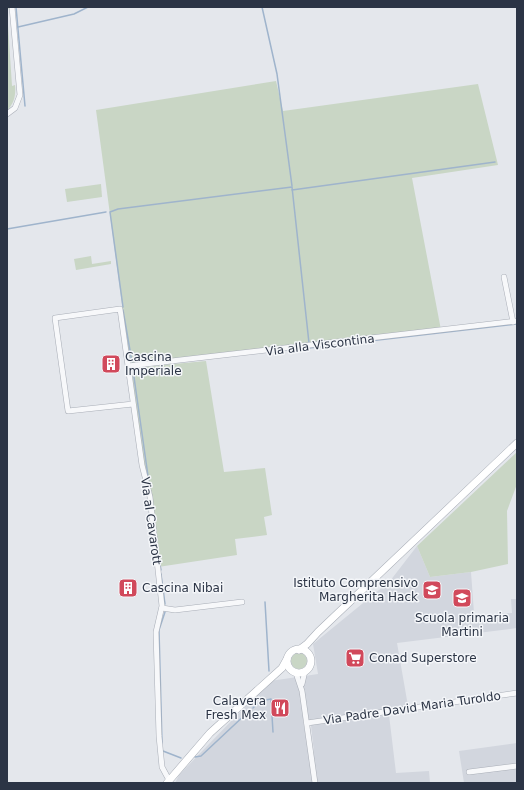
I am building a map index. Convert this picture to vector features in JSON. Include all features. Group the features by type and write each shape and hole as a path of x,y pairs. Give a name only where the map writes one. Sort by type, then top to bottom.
{"main road":[{"path":"169,782 182,764 210,733 282,668 291,653 299,650 308,643 517,443"},
{"path":"265,682 284,673 305,671 309,666 310,647 318,632"},
{"path":"299,650 306,652 309,657"},
{"path":"287,659 288,667 295,672"}],"street":[{"path":"7,114 16,108 20,93 12,7"},
{"name":"Via alla Viscontina","path":"128,366 515,322 504,277"},
{"name":"Via al Cavarott","path":"133,404 68,411 55,318 120,309 142,465 150,498 162,608 156,632 159,736 162,767 169,782"},
{"path":"162,608 175,610 242,602"},
{"path":"305,671 302,680 302,691 315,783"},
{"path":"295,672 302,691"},
{"name":"Via Padre David Maria Turoldo","path":"307,723 517,693"},
{"path":"469,772 517,766"}],"shaded area":[{"path":"417,546 430,577 471,572 474,613 476,615 512,613 511,599 517,599 517,628 397,643 408,706 303,721 309,753 314,752 311,725 389,715 396,773 429,771 430,783 175,783 179,775 270,681 318,674 313,644 390,581"},
{"path":"517,743 517,783 464,783 459,751"}],"green space":[{"path":"7,10 12,86 15,85 15,96 7,111"},
{"path":"276,81 283,111 478,84 498,165 412,178 441,330 130,364 96,110"},
{"path":"101,184 102,197 67,202 65,189"},
{"path":"91,256 92,264 111,261 111,264 76,270 74,259"},
{"path":"206,361 224,472 265,468 272,515 264,517 267,535 235,539 237,555 158,567 131,368"},
{"path":"517,452 517,484 507,511 508,564 471,572 430,577 417,546"},
{"path":"296,653 302,653 307,658 305,667 302,669 296,669 291,664 291,658"}],"waterway":[{"path":"16,7 25,106"},
{"path":"18,27 74,14 88,7"},
{"path":"262,7 277,74 292,186"},
{"path":"292,190 495,162"},
{"path":"123,307 110,212 118,209 292,187 309,343"},
{"path":"7,229 106,212"},
{"path":"123,310 132,362"},
{"path":"309,348 517,324"},
{"path":"133,370 149,483"},
{"path":"159,560 161,570"},
{"path":"161,574 165,604"},
{"path":"265,602 269,671"},
{"path":"162,743 159,630 165,612"},
{"path":"260,701 271,699 273,732"},
{"path":"253,708 257,704"},
{"path":"195,757 201,756 248,712"},
{"path":"163,751 181,758"}],"place":[{"name":"Cascina Imperiale","path":"111,364"},
{"name":"Cascina Nibai","path":"128,588"},
{"name":"Istituto Comprensivo Margherita Hack","path":"432,590"},
{"name":"Scuola primaria Martini","path":"462,598"},
{"name":"Conad Superstore","path":"355,658"},
{"name":"Calavera Fresh Mex","path":"280,708"}]}
